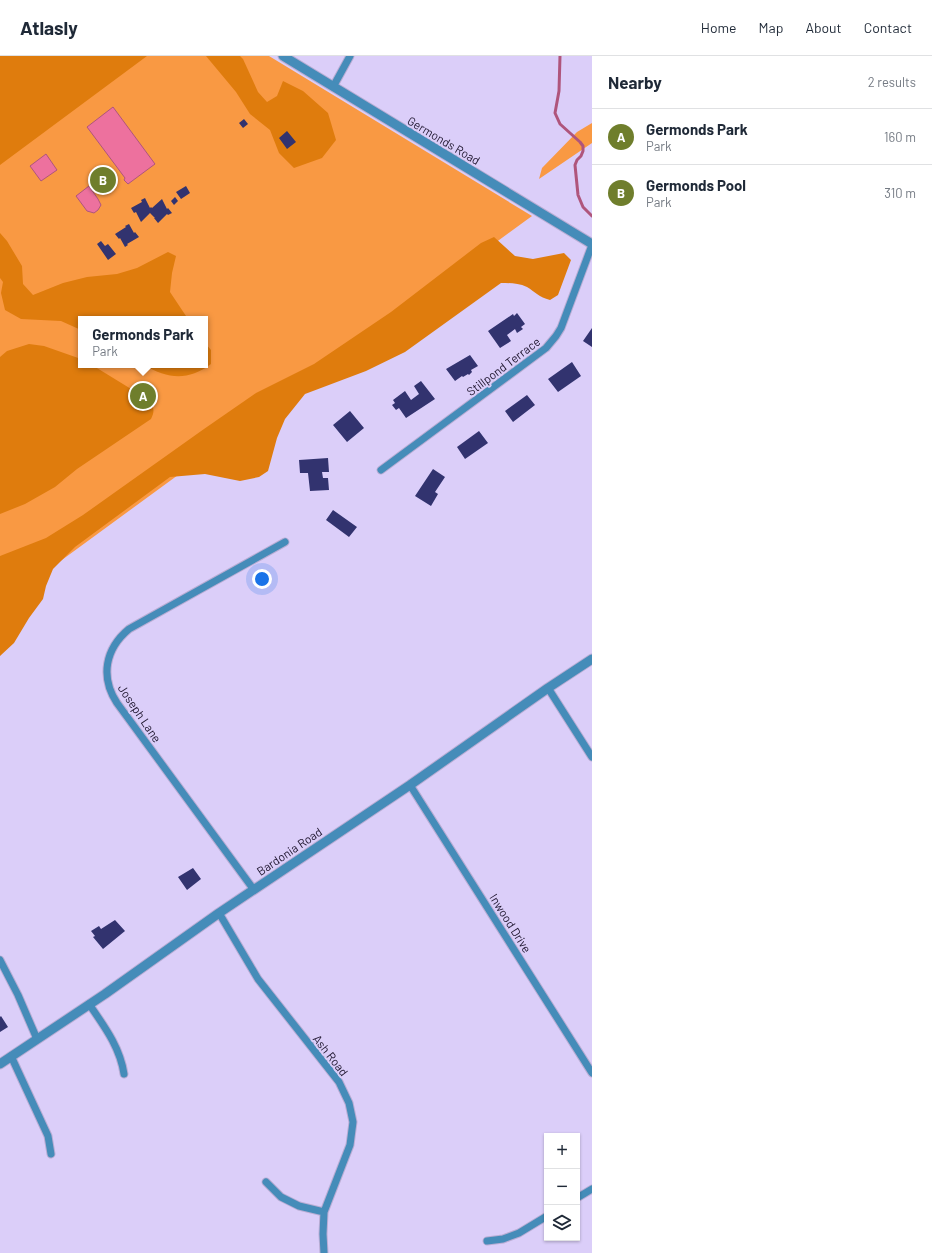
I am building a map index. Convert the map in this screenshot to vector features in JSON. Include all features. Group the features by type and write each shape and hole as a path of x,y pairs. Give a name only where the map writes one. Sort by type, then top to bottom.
{"street":[{"name":"Germonds Road","path":"283,56 592,244"},
{"path":"333,87 350,56"},
{"name":"Stillpond Terrace","path":"381,470 546,348 561,328 592,244"},
{"name":"Joseph Lane","path":"254,890 117,703 108,685 107,666 115,644 129,629 285,542"},
{"name":"Bardonia Road","path":"0,1064 219,913 410,785 548,688 592,659"},
{"path":"548,688 592,757"},
{"name":"Inwood Drive","path":"410,785 592,1073"},
{"name":"Ash Road","path":"219,913 258,979 339,1082 349,1103 353,1122 350,1145 324,1212 324,1253"},
{"path":"0,960 38,1039"},
{"path":"89,1004 116,1047 124,1074"},
{"path":"11,1056 48,1136 51,1154"},
{"path":"266,1182 281,1197 300,1206 324,1212"},
{"path":"580,1196 592,1189"},
{"path":"487,1241 503,1239 519,1233 544,1218"}],"shaded area":[{"path":"0,56 269,56 532,216 14,595 0,576"},
{"path":"0,56 147,56 0,165"},
{"path":"206,56 240,56 243,59 258,92 267,102 277,96 283,81 303,91 328,113 336,140 322,158 294,168 279,153 270,130 250,114 236,92"},
{"path":"113,107 155,164 128,184 87,127"},
{"path":"592,123 592,143 539,179 542,168 577,132"},
{"path":"46,154 57,170 41,181 30,166"},
{"path":"89,186 101,205 94,213 87,211 76,196"},
{"path":"0,233 7,241 22,266 23,284 33,295 63,283 87,277 117,274 137,268 168,252 176,256 170,292 186,316 78,316 78,329 61,321 21,319 5,310 1,293 3,282 0,278"},
{"path":"494,237 515,256 533,259 564,253 571,260 558,295 550,300 540,296 527,287 501,283 405,352 366,371 305,394 285,419 277,438 268,471 259,477 240,481 205,474 170,477 75,547 53,569 46,586 43,599 29,618 14,643 0,656 0,556 46,538 83,515 256,393 314,364 391,312 481,243"},
{"path":"29,344 44,346 78,358 78,368 97,368 149,400 153,407 153,414 151,419 77,469 55,487 25,504 0,514 0,357 7,351"},
{"path":"208,346 211,350 211,364 208,366"},
{"path":"149,368 205,368 194,373 178,376"}],"building":[{"path":"244,119 248,124 243,128 239,123"},
{"path":"287,131 296,142 287,149 279,138"},
{"path":"186,186 190,193 181,199 176,192"},
{"path":"175,197 178,201 174,205 171,201"},
{"path":"145,198 150,208 162,199 167,209 168,208 172,213 167,214 158,223 150,213 141,222 136,212 134,213 131,208 142,202 141,200"},
{"path":"129,224 134,233 135,232 139,237 127,244 128,245 125,247 120,238 119,239 115,234"},
{"path":"101,241 105,246 108,244 116,254 108,260 97,244"},
{"path":"517,313 525,324 521,327 523,329 517,333 515,329 507,335 511,341 500,348 488,331 513,314 514,316"},
{"path":"592,328 592,347 583,341"},
{"path":"470,355 478,366 471,370 472,372 469,375 462,376 455,381 446,369"},
{"path":"572,362 581,376 558,392 548,379"},
{"path":"421,381 435,399 406,418 399,408 396,410 392,405 395,403 393,400 405,391 411,400 419,394 414,386"},
{"path":"527,395 535,405 513,422 505,411"},
{"path":"350,411 364,428 347,442 333,425"},
{"path":"479,431 488,443 465,459 457,447"},
{"path":"328,458 329,472 322,472 323,478 328,478 329,490 310,491 308,473 300,473 299,460"},
{"path":"433,469 445,477 435,492 438,494 431,506 415,496"},
{"path":"333,510 357,527 349,537 326,520"},
{"path":"193,868 201,879 187,890 178,877"},
{"path":"115,920 125,931 103,949 93,937 95,936 91,931 99,926 101,929"},
{"path":"1,1016 8,1027 0,1032 0,1017"}],"waterway":[{"path":"560,56 559,91 555,113 560,124 583,146 581,156 575,165 578,195 583,207 592,216"}],"place":[{"name":"Germonds Pool","path":"103,180"},
{"name":"Germonds Park","path":"143,396"}]}
